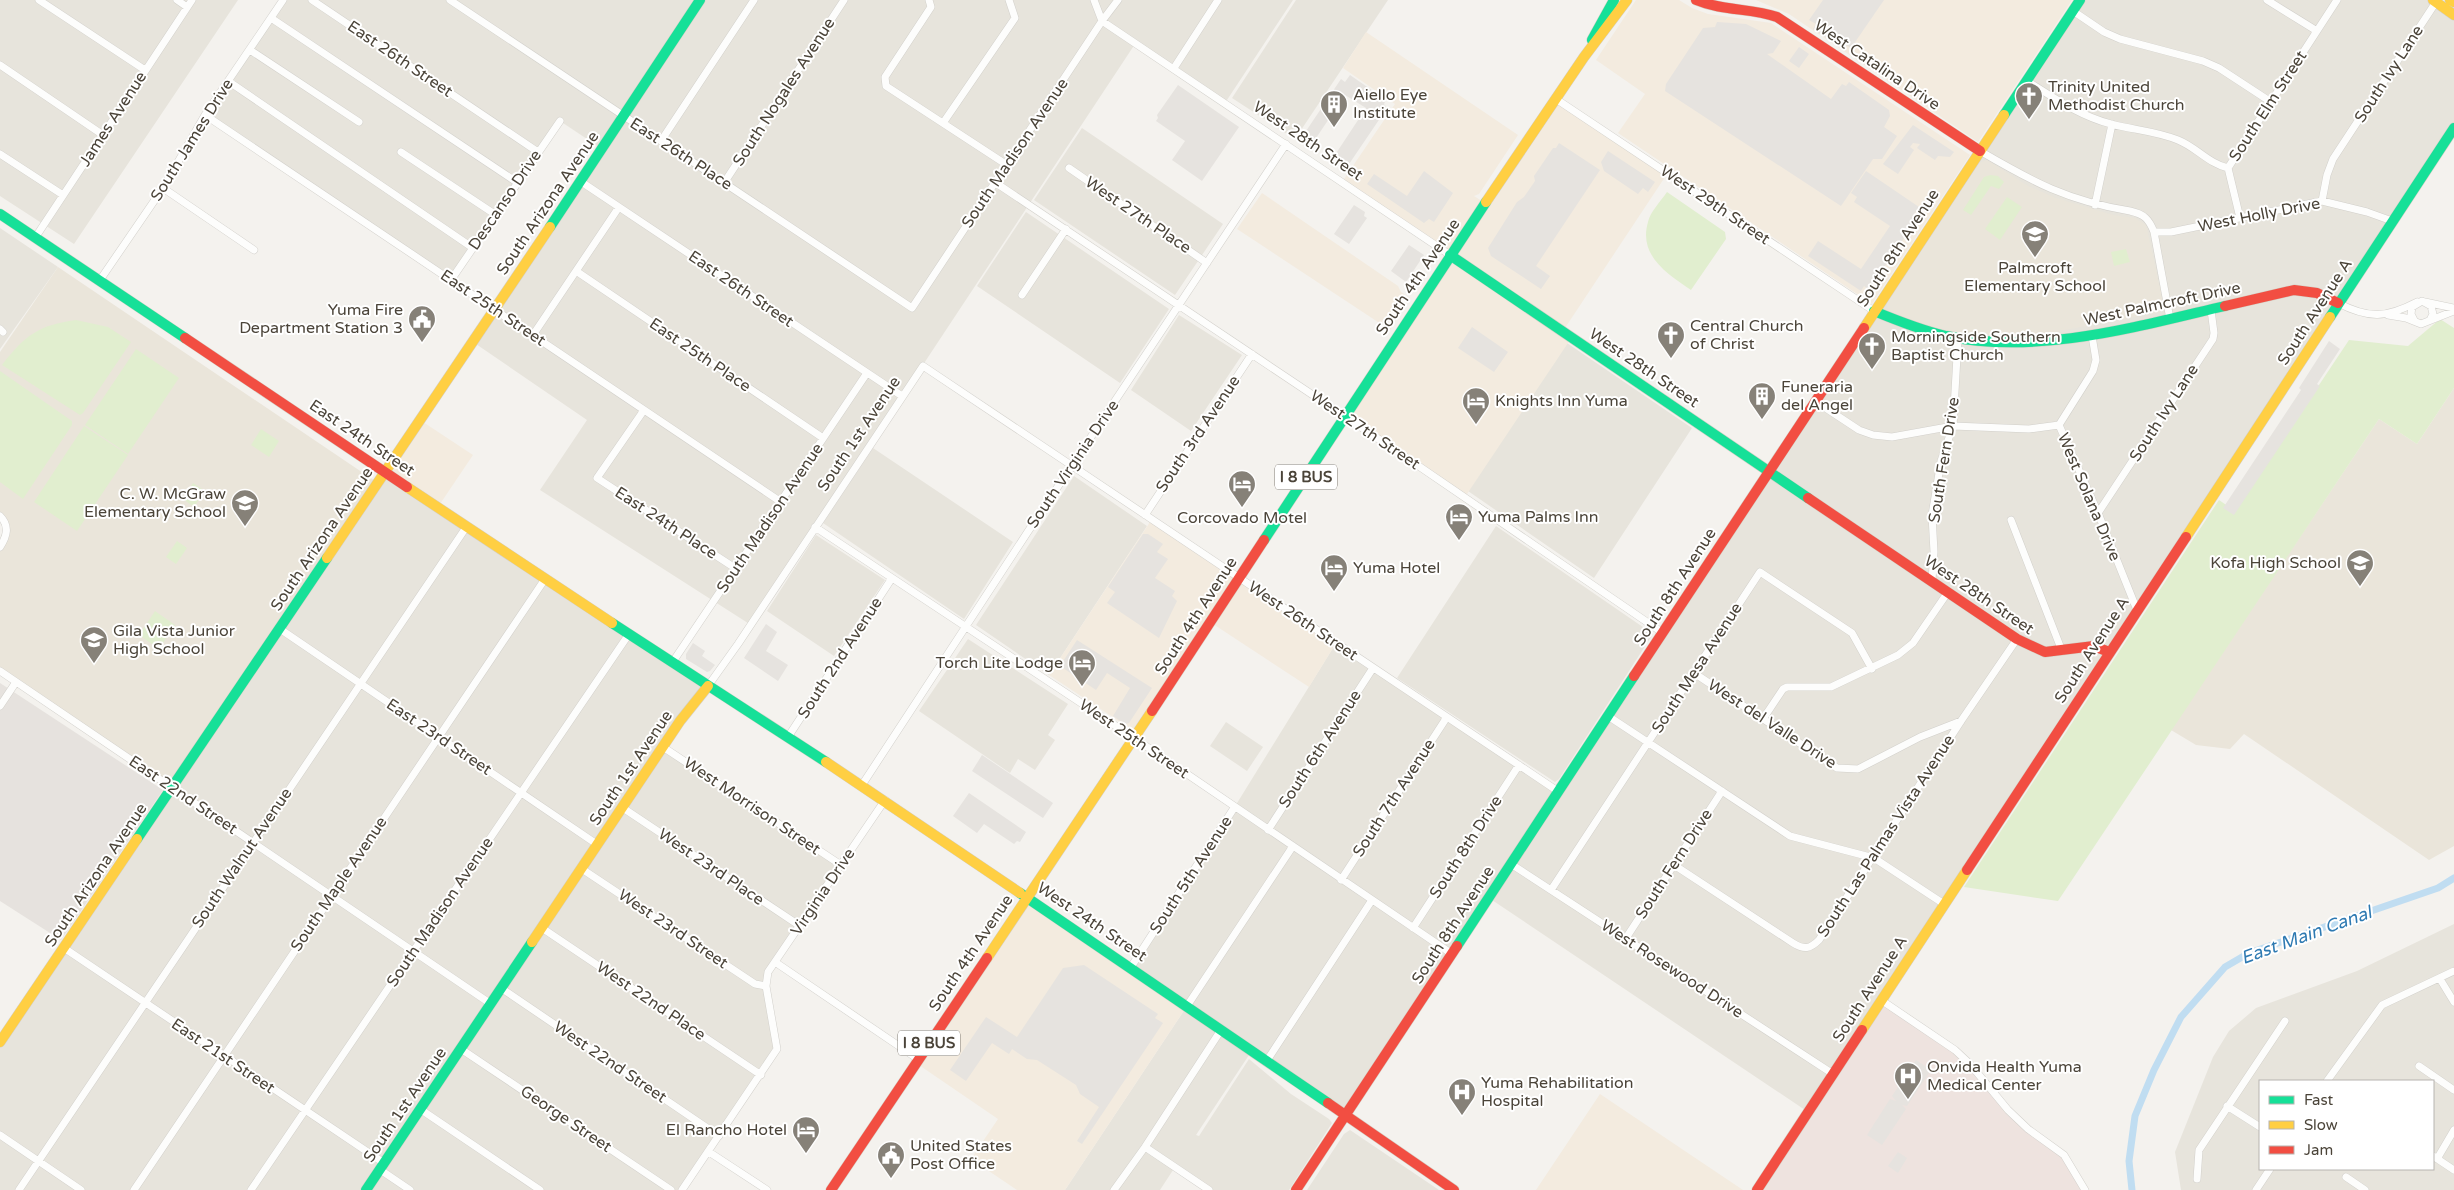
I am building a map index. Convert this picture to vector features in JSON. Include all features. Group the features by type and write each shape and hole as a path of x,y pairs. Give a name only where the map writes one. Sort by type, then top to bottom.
{"street":[{"path":"39,0 145,70"},
{"path":"176,0 187,7"},
{"name":"James Avenue","path":"35,238 192,0"},
{"name":"South James Drive","path":"100,280 163,188 205,115 283,0"},
{"name":"East 26th Street","path":"312,0 538,152"},
{"name":"East 26th Place","path":"450,0 912,308"},
{"name":"South Arizona Avenue","path":"0,1042 280,630 624,117 700,0"},
{"path":"662,141 754,0"},
{"name":"South Nogales Avenue","path":"724,183 844,0"},
{"path":"929,0 931,7 885,77 886,86 1007,166"},
{"path":"943,123 1015,18 1009,0"},
{"path":"1094,0 1102,21"},
{"name":"South Madison Avenue","path":"912,308 1102,21 1118,0"},
{"path":"1174,68 1218,0"},
{"name":"South 4th Avenue","path":"1584,57 1614,0"},
{"name":"South 4th Avenue","path":"831,1190 1134,738 1238,577 1346,417 1450,255 1584,57 1611,24 1627,0"},
{"name":"West Catalina Drive","path":"1696,0 1716,7 1756,10 1777,17 1980,151"},
{"name":"South 8th Avenue","path":"1296,1190 1346,1117 1768,472 2080,0"},
{"path":"2267,0 2317,30"},
{"name":"South Elm Street","path":"2240,218 2228,168 2337,0"},
{"path":"2450,0 2454,2"},
{"path":"2434,1 2454,15"},
{"name":"South Ivy Lane","path":"2322,201 2327,175 2333,159 2434,1"},
{"path":"2073,11 2104,32 2120,39 2203,61 2219,68 2270,102"},
{"path":"271,18 518,183"},
{"name":"West 28th Street","path":"1102,21 2017,639 2040,651 2062,651 2097,646 2108,652"},
{"path":"250,50 359,122"},
{"path":"0,65 103,135"},
{"path":"2026,81 2066,106 2112,124 2160,134 2180,141 2220,166 2228,168"},
{"path":"228,82 473,248"},
{"name":"West 29th Street","path":"1556,99 1874,311"},
{"name":"East 25th Street","path":"205,115 781,502"},
{"name":"Descanso Drive","path":"451,280 560,121"},
{"path":"2095,205 2112,124"},
{"name":"South Avenue A","path":"1757,1190 2108,652 2454,128"},
{"name":"South Virginia Drive","path":"862,785 1286,144"},
{"path":"1980,151 2048,189 2095,205 2138,213 2150,221 2154,232 2170,319"},
{"path":"400,152 496,215"},
{"path":"0,154 63,196"},
{"name":"West 27th Place","path":"1069,168 1207,262"},
{"name":"East 26th Street","path":"580,181 902,396"},
{"name":"West 27th Street","path":"996,183 1346,417 1663,633"},
{"path":"163,188 254,250"},
{"name":"West Holly Drive","path":"2154,232 2172,232 2322,201 2392,221"},
{"path":"533,336 619,207"},
{"name":"East 24th Street","path":"0,214 708,686"},
{"path":"1022,295 1066,229"},
{"name":"East 25th Place","path":"576,271 823,438"},
{"name":"West Palmcroft Drive","path":"1874,311 1916,330 1958,339 2016,344 2092,336 2294,290 2317,293 2338,303"},
{"path":"2386,314 2419,302 2454,310"},
{"path":"2419,302 2431,306 2433,314 2430,320"},
{"path":"2414,320 2411,310 2419,302"},
{"path":"2338,303 2363,314 2386,314 2414,320 2421,324 2454,310"},
{"name":"South Ivy Lane","path":"2098,513 2213,339 2211,310"},
{"path":"2059,425 2093,371 2096,360 2092,336"},
{"name":"South Fern Drive","path":"1932,580 1934,552 1932,515 1941,461 1953,426 1958,339"},
{"name":"South 3rd Avenue","path":"1145,515 1252,354"},
{"name":"West 26th Street","path":"923,366 1559,792"},
{"name":"South 1st Avenue","path":"366,1190 663,747 738,644 923,366"},
{"name":"South Madison Avenue","path":"672,663 868,373"},
{"name":"West Solana Drive","path":"1815,401 1859,430 1873,435 1892,437 1953,426 2029,429 2059,425 2098,513 2137,610"},
{"name":"East 24th Place","path":"644,410 597,478 736,568"},
{"path":"0,516 7,525 6,537 0,547"},
{"path":"2011,520 2062,651"},
{"name":"South Walnut Avenue","path":"19,1190 466,526"},
{"name":"West 25th Street","path":"815,527 1134,738 1234,808 1452,954"},
{"name":"South Mesa Avenue","path":"1552,890 1760,572 1852,633 1872,669"},
{"name":"South 2nd Avenue","path":"788,737 892,578"},
{"name":"South Maple Avenue","path":"134,1190 545,579"},
{"path":"1763,719 1782,689 1787,687 1831,687 1898,655 1913,643 1948,592"},
{"name":"East 23rd Street","path":"280,630 598,845"},
{"name":"South Madison Avenue","path":"251,1190 629,634"},
{"name":"South Las Palmas Vista Avenue","path":"1674,865 1802,948 1811,948 1819,940 1874,858 1961,721 2017,639"},
{"name":"South 6th Avenue","path":"1268,830 1373,668"},
{"name":"East 22nd Street","path":"0,671 491,1004"},
{"name":"West del Valle Drive","path":"1694,673 1838,768 1858,769 1920,737 1961,721"},
{"path":"0,706 16,682"},
{"name":"West 24th Street","path":"708,686 885,800 1454,1190"},
{"path":"1608,716 1790,836 1874,858 1944,904"},
{"name":"South 7th Avenue","path":"1341,880 1447,717"},
{"name":"West Morrison Street","path":"663,747 840,865"},
{"name":"South 8th Drive","path":"1413,928 1519,765"},
{"name":"South Fern Drive","path":"1626,938 1722,791"},
{"name":"Virginia Drive","path":"766,986 766,980 775,962 885,800"},
{"name":"West 23rd Place","path":"623,808 800,926"},
{"name":"South 5th Avenue","path":"1131,967 1234,808"},
{"path":"1187,1006 1293,846"},
{"name":"West Rosewood Drive","path":"1511,864 1833,1074"},
{"name":"West 23rd Street","path":"582,869 755,984 766,986"},
{"path":"1266,1062 1372,900"},
{"name":"West 22nd Place","path":"542,928 761,1075"},
{"name":"East 21st Street","path":"64,948 305,1111 382,1166 410,1190"},
{"path":"775,962 918,1059"},
{"path":"2327,1080 2382,1005 2454,971"},
{"path":"2440,979 2454,1002"},
{"path":"682,1190 777,1049 766,986"},
{"name":"West 22nd Street","path":"501,988 719,1136"},
{"path":"1881,1000 1955,1050 1970,1064 2008,1110 2028,1129 2064,1155 2085,1190"},
{"path":"2197,1179 2198,1150 2285,1021"},
{"path":"1114,1190 1145,1147 1221,1030"},
{"name":"George Street","path":"461,1049 671,1190"},
{"path":"2419,1066 2454,1090"},
{"path":"2227,1106 2259,1126"},
{"path":"420,1109 540,1190"},
{"path":"2454,1130 2435,1157 2454,1170"},
{"path":"0,1135 81,1190"},
{"path":"1145,1147 1209,1190"},
{"path":"709,1152 767,1190"},
{"path":"2256,1190 2269,1170"},
{"path":"2346,1177 2365,1190"}],"shaded area":[{"path":"0,0 238,0 74,244 0,196"},
{"path":"283,0 1293,0 1225,103 1135,44 751,625 540,490 587,420 473,342 602,149 560,121 451,280 205,115"},
{"path":"1296,0 1388,0 1295,139 1232,98"},
{"path":"1636,0 1679,0 1692,8 1708,14 1771,23 1970,155 1872,304 1618,133 1645,94 1596,60"},
{"path":"1756,0 2072,0 1978,142 1789,14"},
{"path":"1823,0 1884,0 1851,48 1846,45 1843,49 1813,29 1816,24 1809,20"},
{"path":"2080,0 2434,0 2454,14 2454,125 1808,1112 1489,898 1346,1117 1251,1052 1196,1135 1199,1136 1249,1059 1291,1094 1329,1119 1332,1123 1289,1190 1209,1190 1175,1167 1160,1190 1065,1190 1187,1006 1131,967 1234,808 1336,643 1558,792"},
{"path":"1717,22 1746,24 1781,41 1773,53 1767,54 1831,99 1842,84 1846,86 1849,82 1889,110 1890,116 1884,127 1897,136 1882,159 1873,159 1841,206 1665,91 1666,84 1703,28 1715,27"},
{"path":"1366,32 1518,135 1479,194 1474,196 1485,203 1556,99 1667,174 1563,331 1572,337 1465,497 1346,417 1450,255 1342,182 1395,104 1343,68"},
{"path":"1799,47 1809,54 1799,68 1789,61"},
{"path":"1350,75 1386,100 1384,104 1387,108 1345,170 1331,161 1366,108 1345,95 1310,147 1300,140 1341,79 1345,82"},
{"path":"1178,85 1239,127 1202,181 1172,160 1185,141 1156,121 1157,115"},
{"path":"1913,125 1954,152 1950,157 1938,156 1935,160 1917,148 1920,144 1913,143 1910,147 1914,150 1898,174 1883,164"},
{"path":"1082,128 1223,224 1175,295 1034,200"},
{"path":"1559,143 1600,170 1536,266 1550,276 1541,289 1491,256 1488,248 1517,202 1524,197 1535,181 1534,176 1553,148 1556,148"},
{"path":"1608,151 1655,182 1648,192 1643,188 1638,194 1604,171 1601,162"},
{"name":"Palmcroft Elementary School","path":"1987,160 2028,186 2056,198 2113,215 2135,218 2146,225 2164,306 2161,312 2038,335 2008,336 1974,335 1943,330 1901,317 1889,311 1886,304 1979,163"},
{"path":"1424,171 1453,193 1434,222 1429,219 1424,223 1367,184 1374,174 1407,196"},
{"path":"1866,171 1919,207 1912,217 1916,220 1869,290 1864,286 1861,291 1808,256 1818,241 1861,269 1890,226 1854,202 1857,197 1851,193"},
{"path":"1262,193 1398,286 1401,292 1410,298 1390,330 1237,229"},
{"path":"1354,205 1365,212 1364,216 1367,218 1349,244 1334,234"},
{"path":"1026,212 1169,309 1120,383 977,286"},
{"path":"0,228 58,267 0,349"},
{"path":"1409,245 1424,255 1406,282 1391,271"},
{"path":"58,267 378,483 173,789 0,671 0,547 6,537 0,516 0,352"},
{"path":"1179,315 1242,355 1191,431 1131,390"},
{"path":"1472,327 1508,352 1494,372 1458,348"},
{"path":"2329,341 2340,349 2317,384 2320,386 2234,515 2223,508 2301,390 2299,388"},
{"path":"1567,343 1692,428 1594,578 1468,491"},
{"name":"Kofa High School","path":"2454,388 2454,846 2429,860 2244,734 2230,749 2196,745 2171,730 2379,419 2417,444"},
{"path":"420,420 473,455 438,507 385,472"},
{"path":"873,448 1013,542 964,619 823,523"},
{"path":"385,472 708,686 663,746 841,865 766,979 777,1042 679,1190 0,1190 0,1042"},
{"path":"1074,476 1147,526 1049,675 976,625"},
{"path":"1152,519 1336,643 1309,687 1210,622 1137,733 1049,675"},
{"path":"1496,526 1653,634 1559,779 1555,782 1397,678"},
{"path":"1143,534 1148,534 1163,544 1157,552 1168,559 1155,578 1175,591 1172,596 1177,601 1159,638 1107,603 1115,592 1108,587"},
{"path":"816,535 885,580 834,656 767,611"},
{"path":"766,624 777,632 766,651 788,665 778,681 744,658"},
{"path":"968,639 1068,704 1048,735 1055,740 1035,770 1018,759 1010,773 919,711"},
{"path":"1077,640 1152,688 1129,723 1125,724 1113,716 1130,688 1107,673 1096,690 1060,666"},
{"path":"693,643 705,651 702,656 715,665 710,671 707,672 686,659 686,654"},
{"path":"0,683 163,790 61,940 0,901"},
{"path":"1226,722 1263,747 1247,771 1210,746"},
{"path":"982,755 1053,803 1043,818 972,771"},
{"path":"969,793 1026,832 1020,842 1017,841 1014,844 984,824 977,833 953,816"},
{"path":"1027,896 1187,1006 1065,1190 1017,1190 971,1159 998,1119 916,1063"},
{"path":"2454,924 2454,1190 2181,1190 2175,1152 2213,1057 2229,1031 2256,1008 2357,971"},
{"path":"1084,965 1158,1014 1155,1018 1163,1023 1082,1144 1077,1141 1099,1107 1080,1094 1076,1085 1037,1060 1027,1059 1012,1049 1009,1054 992,1043 966,1081 950,1070 986,1017 1017,1037 1063,968"},
{"name":"Onvida Health Yuma Medical Center","path":"1881,1000 1953,1049 2008,1110 2064,1155 2085,1190 1757,1190"},
{"path":"1916,1060 1931,1070 1907,1106 1902,1105 1906,1109 1882,1145 1867,1135 1890,1099 1896,1101 1892,1096"},
{"path":"1600,1094 1743,1190 1536,1190"},
{"path":"1350,1130 1439,1190 1307,1190 1344,1134"},
{"path":"1898,1152 1907,1158 1898,1173 1888,1166"}],"green space":[{"path":"1990,175 1998,176 2004,182 1999,189 1991,186 1971,215 1963,210 1984,177"},
{"path":"1667,192 1725,232 1726,239 1691,290 1657,263 1647,245 1646,234 1649,218"},
{"path":"2007,197 2022,207 2000,240 1985,229"},
{"path":"2126,249 2130,262 2114,266 2111,252"},
{"path":"2440,319 2454,328 2454,388 2417,444 2379,419 2058,901 1964,887 2219,500 2235,511 2349,340 2408,346"},
{"path":"76,320 108,327 131,342 80,415 2,365 18,346 34,333 52,325"},
{"path":"136,349 179,378 128,454 85,425"},
{"path":"0,371 72,421 72,425 23,499 0,482"},
{"path":"84,426 128,455 77,531 34,502"},
{"path":"261,429 279,441 269,457 251,445"},
{"path":"193,483 205,491 194,507 183,499"},
{"path":"177,541 187,548 176,564 166,557"},
{"path":"155,611 175,625 159,649 139,635"}],"waterway":[{"name":"East Main Canal","path":"2132,1190 2129,1161 2135,1116 2154,1070 2181,1017 2225,967 2249,953 2438,888 2454,878"}],"traffic: fast":[{"path":"550,227 700,0"},
{"path":"1592,40 1614,0"},
{"path":"2004,115 2080,0"},
{"path":"2330,317 2454,128"},
{"path":"1264,540 1486,202"},
{"path":"0,214 185,338"},
{"path":"1450,255 1808,498"},
{"path":"1874,311 1946,336 1981,341 2016,342 2087,336 2122,330 2225,306"},
{"path":"137,839 327,558"},
{"path":"612,623 826,762"},
{"path":"1457,946 1634,676"},
{"path":"1020,893 1328,1103"},
{"path":"366,1190 532,942"}],"traffic: slow":[{"path":"1486,202 1584,57 1627,0"},
{"path":"2433,0 2454,15"},
{"path":"2450,0 2454,2"},
{"path":"1864,328 2004,115"},
{"path":"327,558 550,227"},
{"path":"2186,537 2330,317"},
{"path":"407,487 612,623"},
{"path":"532,942 680,721 708,686"},
{"path":"987,958 1152,711"},
{"path":"826,762 1020,893"},
{"path":"0,1042 137,839"},
{"path":"1862,1030 1967,870"}],"traffic: jam":[{"path":"1696,0 1706,4 1777,17 1980,151"},
{"path":"2225,306 2294,290 2317,293 2338,303"},
{"path":"1634,676 1864,328"},
{"path":"185,338 407,487"},
{"path":"1808,498 2017,639 2045,652 2094,646 2109,652"},
{"path":"1967,870 2186,537"},
{"path":"1152,711 1264,540"},
{"path":"1296,1190 1457,946"},
{"path":"831,1190 987,958"},
{"path":"1757,1190 1862,1030"},
{"path":"1328,1103 1454,1190"}],"place":[{"name":"Trinity United Methodist Church","path":"2029,120"},
{"name":"Aiello Eye Institute","path":"1334,128"},
{"name":"Palmcroft Elementary School","path":"2035,258"},
{"name":"Yuma Fire Department Station 3","path":"422,343"},
{"name":"Central Church of Christ","path":"1671,359"},
{"name":"Morningside Southern Baptist Church","path":"1872,370"},
{"name":"Funeraria del Angel","path":"1762,420"},
{"name":"Knights Inn Yuma","path":"1476,425"},
{"name":"Corcovado Motel","path":"1242,508"},
{"name":"C. W. McGraw Elementary School","path":"245,527"},
{"name":"Yuma Palms Inn","path":"1459,541"},
{"name":"Kofa High School","path":"2360,587"},
{"name":"Yuma Hotel","path":"1334,592"},
{"name":"Gila Vista Junior High School","path":"94,664"},
{"name":"Torch Lite Lodge","path":"1082,687"},
{"name":"Onvida Health Yuma Medical Center","path":"1908,1100"},
{"name":"Yuma Rehabilitation Hospital","path":"1462,1116"},
{"name":"El Rancho Hotel","path":"806,1154"},
{"name":"United States Post Office","path":"891,1179"}]}
